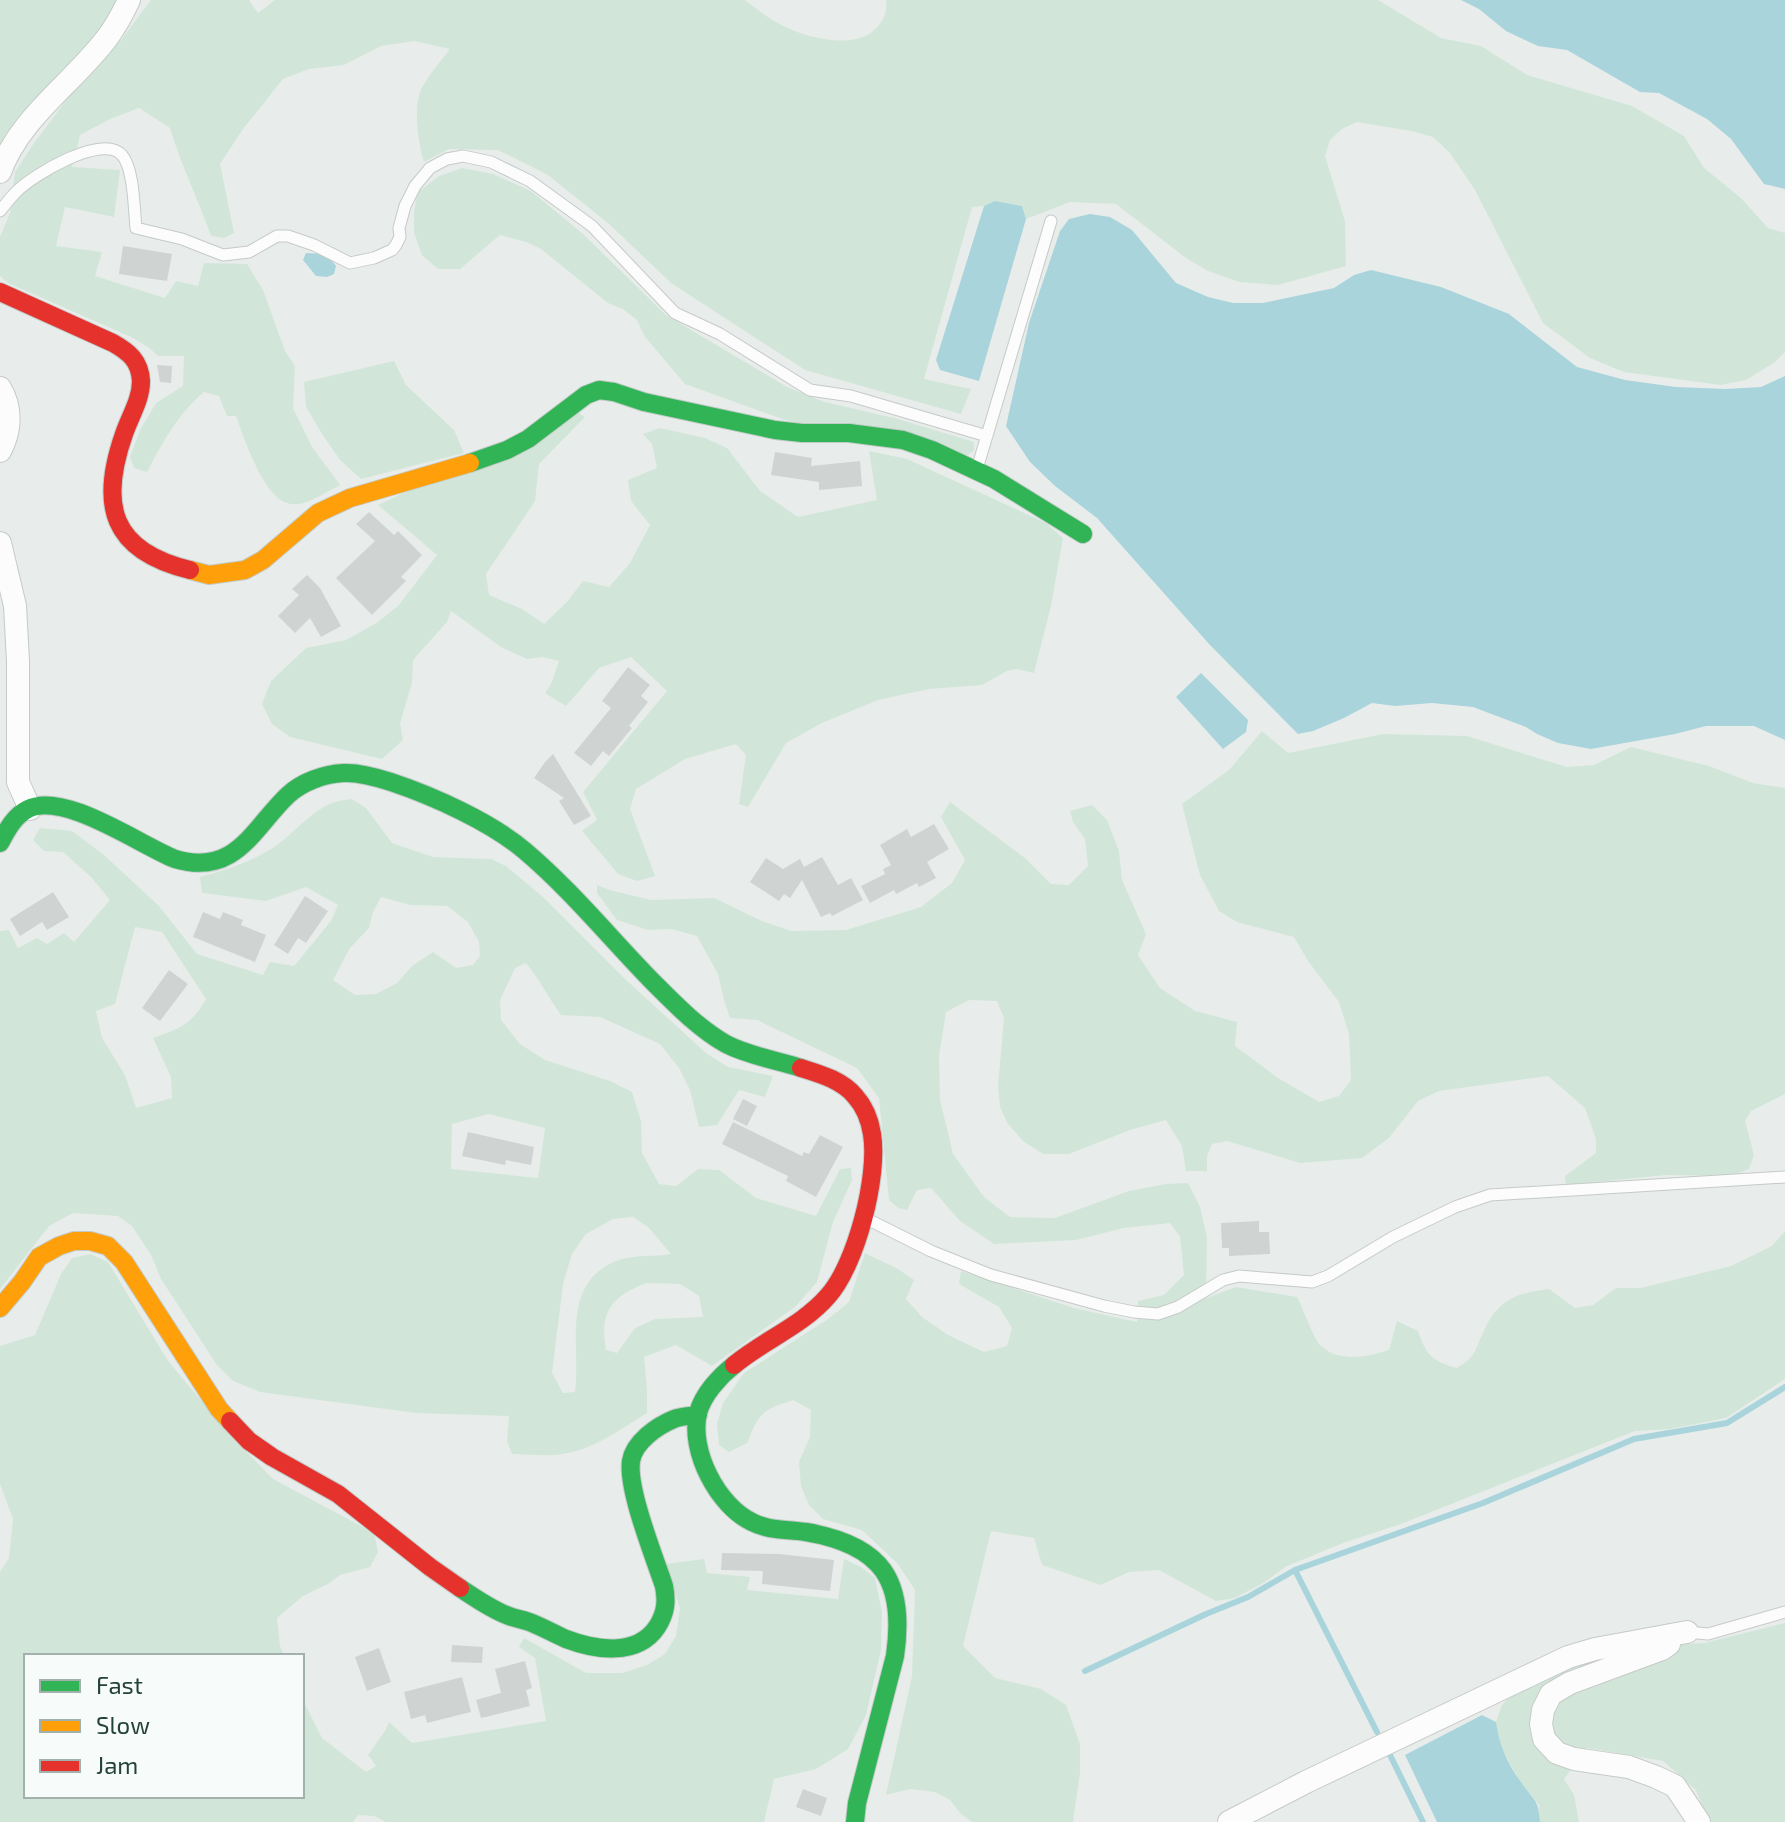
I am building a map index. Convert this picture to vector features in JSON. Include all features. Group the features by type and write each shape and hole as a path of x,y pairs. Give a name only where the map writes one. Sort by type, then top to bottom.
{"street":[{"path":"0,172 27,126 107,38 129,0"},
{"path":"0,292 130,353 138,365 141,382 111,486 119,524 129,540 156,560 209,575 245,570 263,560 318,513 350,498 507,450 528,439 586,395 599,390 775,430 849,433 903,440 994,479 1083,534"},
{"path":"0,388 8,404 8,429 0,451"},
{"path":"0,543 15,606 18,782 30,809"},
{"path":"0,843 17,817 46,804 58,805 86,816 175,859 193,862 228,856 244,847 288,795 304,785 325,776 346,772 361,774 416,791 490,827 522,847 684,1013 716,1037 732,1047 826,1077 851,1091 865,1113 871,1130 873,1159 864,1217 841,1278 815,1310 743,1357 716,1381 698,1415 706,1473 720,1496 743,1518 766,1528 804,1531 840,1539 863,1550 880,1563 890,1580 896,1596 898,1622 894,1664 857,1803 855,1822"},
{"path":"0,1308 39,1257 74,1241 108,1246 124,1262 219,1409 249,1441 338,1494 467,1593 506,1615 587,1646 628,1647 652,1634 660,1622 667,1602 666,1594 631,1480 631,1459 636,1446 651,1433 675,1418 698,1415"},
{"path":"1229,1822 1568,1657 1687,1632"},
{"path":"1687,1632 1662,1649 1570,1683 1551,1694 1543,1710 1541,1724 1544,1739 1557,1753 1574,1759 1629,1767 1675,1786 1699,1822"}],"lane":[{"path":"0,211 18,190 50,168 84,152 108,147 120,152 128,164 136,228 182,239 223,255 249,252 277,236 288,236 350,263 392,250 400,237 399,228 405,206 415,186 430,168 447,159 463,156 491,162 530,181 592,226 675,313 720,334 810,390 851,396 987,436"},
{"path":"976,471 1051,221"},
{"path":"864,1217 931,1251 991,1275 1104,1306 1158,1314 1178,1307 1223,1280 1239,1276 1312,1282 1328,1276 1383,1242 1455,1207 1490,1195 1785,1177"},
{"path":"1687,1632 1708,1634 1785,1612"}],"green space":[{"path":"0,0 120,0 102,27 34,100 0,145"},
{"path":"151,0 250,0 258,13 275,0 745,0 786,27 824,39 850,40 872,32 879,25 884,18 886,0 1378,0 1441,38 1481,46 1527,75 1632,106 1684,136 1704,168 1741,198 1768,228 1785,233 1785,352 1746,380 1720,385 1624,372 1590,358 1543,323 1475,190 1450,153 1433,137 1357,122 1342,129 1330,140 1325,156 1345,221 1346,266 1278,285 1239,282 1208,271 1186,258 1116,204 1070,202 1026,219 1022,206 995,201 972,207 924,379 971,389 961,414 805,370 671,283 608,223 548,175 498,150 449,149 424,162 417,123 420,93 450,49 414,41 381,46 344,65 309,69 283,79 220,164 234,233 224,238 211,236 170,128 139,108 80,135 72,167 120,170 114,217 65,207 56,246 102,252 95,276 165,298 176,281 198,286 204,263 247,264 263,290 285,351 295,366 293,408 312,447 340,485 307,502 287,503 270,490 262,478 236,416 227,416 219,396 204,392 179,419 147,472 134,468 130,457 140,430 156,403 183,386 184,356 158,356 131,337 8,283 0,276 0,237 10,213 15,172 74,90 121,40"},
{"path":"462,168 493,174 531,191 583,234 666,315 787,387 825,402 898,419 974,442 974,450 968,455 785,420 685,384 645,337 637,320 623,309 608,303 541,249 526,242 500,235 460,269 438,269 422,255 414,233 418,192 439,176"},
{"path":"394,361 406,385 454,430 464,453 361,479 340,460 306,407 304,382"},
{"path":"577,412 585,417 539,464 535,501 486,574 489,595 522,609 544,624 583,581 609,587 630,563 650,525 631,501 628,480 657,468 652,444 643,434 660,428 705,438 727,448 760,491 798,517 877,500 869,451 907,459 1046,523 1063,538 1051,606 1034,673 1017,669 982,685 929,689 878,700 822,723 786,743 748,807 739,804 746,755 736,744 685,759 636,789 630,809 655,876 637,881 618,874 582,831 597,820 583,792 667,691 631,657 599,668 566,706 545,693 559,661 542,657 527,659 501,647 451,611 447,622 413,660 412,683 400,723 403,740 382,759 290,737 272,724 262,704 271,681 306,648 346,640 378,622 399,605 437,555 378,505"},
{"path":"1262,731 1288,753 1383,734 1467,736 1567,767 1594,765 1631,747 1709,766 1753,783 1785,788 1785,1094 1751,1111 1745,1121 1754,1155 1749,1169 1731,1176 1665,1175 1566,1185 1565,1176 1596,1153 1596,1139 1585,1108 1548,1076 1439,1091 1418,1101 1389,1138 1362,1158 1300,1163 1227,1141 1212,1144 1207,1156 1207,1171 1186,1171 1182,1146 1166,1120 1130,1130 1069,1154 1043,1154 1023,1141 1008,1124 1000,1107 998,1086 1004,1018 997,1001 969,1000 946,1012 939,1056 940,1100 953,1154 984,1197 1010,1217 1055,1218 1129,1191 1188,1183 1200,1207 1207,1237 1206,1298 1236,1287 1297,1297 1320,1345 1327,1351 1344,1356 1389,1350 1397,1321 1418,1331 1427,1351 1436,1360 1457,1368 1474,1354 1495,1313 1517,1296 1549,1289 1575,1308 1593,1305 1616,1288 1641,1288 1731,1266 1772,1246 1785,1231 1785,1379 1726,1418 1670,1429 1635,1431 1285,1567 1235,1598 1216,1601 1159,1570 1129,1572 1101,1585 1042,1565 1034,1538 991,1531 963,1646 995,1678 1041,1689 1066,1705 1080,1744 1080,1773 1073,1822 972,1822 950,1800 935,1792 910,1789 886,1795 912,1676 915,1590 898,1564 862,1530 823,1519 809,1505 801,1486 799,1462 810,1437 811,1410 793,1400 774,1407 759,1419 747,1443 729,1452 719,1445 717,1424 723,1403 744,1373 849,1302 865,1253 914,1280 906,1299 922,1317 948,1335 984,1352 1007,1346 1012,1328 999,1307 959,1284 961,1271 1074,1308 1137,1322 1138,1301 1164,1295 1184,1275 1180,1237 1170,1223 1124,1228 1076,1240 994,1244 960,1221 931,1188 917,1190 907,1210 898,1208 889,1200 879,1098 857,1068 757,1020 730,1018 718,974 697,936 671,929 648,930 617,920 597,893 597,885 651,900 714,898 762,921 792,931 846,930 921,907 952,883 965,860 941,817 950,802 1025,858 1051,884 1069,885 1088,866 1085,839 1073,822 1070,811 1092,805 1107,820 1119,851 1122,880 1146,934 1138,955 1160,988 1195,1011 1237,1022 1235,1046 1278,1078 1319,1102 1339,1096 1351,1080 1349,1034 1339,1002 1294,937 1237,922 1219,911 1200,875 1182,804 1229,770"},
{"path":"352,799 366,808 392,843 433,857 491,859 506,866 542,896 625,979 706,1053 728,1067 773,1076 765,1097 739,1090 717,1125 699,1127 690,1090 679,1068 660,1044 600,1017 561,1015 526,963 515,968 500,1000 501,1020 520,1044 545,1060 610,1081 632,1092 641,1121 642,1153 659,1184 676,1186 698,1169 719,1170 756,1198 816,1216 840,1169 851,1168 852,1180 833,1222 817,1282 795,1307 712,1366 676,1345 644,1357 647,1413 585,1448 556,1455 512,1454 507,1441 509,1416 416,1413 260,1392 233,1381 217,1365 161,1279 151,1255 132,1226 118,1216 73,1213 49,1226 0,1289 0,931 9,930 18,948 37,938 47,944 64,933 74,942 110,900 91,877 63,852 44,851 33,840 40,828 72,831 104,855 159,906 197,954 263,975 270,962 294,966 331,921 338,905 306,887 266,901 202,893 200,877 259,856 320,809","holes":["381,897 410,905 447,906 468,922 479,942 480,956 473,965 456,968 433,952 412,966 397,983 376,994 355,995 333,980 350,948 369,928","135,927 162,932 206,999 184,1024 153,1038 171,1077 172,1098 136,1108 125,1075 102,1038 96,1011 115,1004","489,1114 545,1128 538,1178 451,1169 452,1124","633,1217 648,1227 671,1254 616,1261 598,1271 587,1285 577,1318 575,1392 563,1393 552,1373 563,1284 572,1254 586,1234 613,1219","647,1283 680,1284 699,1296 703,1317 655,1319 635,1328 617,1353 606,1350 607,1315 625,1293"]},
{"path":"91,1254 108,1262 168,1361 232,1437 273,1479 374,1533 378,1552 370,1567 340,1575 303,1596 277,1618 283,1654 24,1654 24,1798 304,1798 304,1702 322,1738 366,1772 376,1766 368,1755 389,1722 412,1743 546,1721 535,1658 519,1647 524,1638 586,1673 622,1673 647,1665 665,1654 676,1636 680,1608 666,1564 704,1559 707,1573 750,1577 747,1590 838,1599 844,1559 875,1578 882,1612 881,1650 866,1715 848,1749 816,1769 774,1779 764,1822 386,1822 374,1816 358,1815 353,1822 0,1822 0,1572 9,1558 13,1519 0,1484 0,1346 35,1335 61,1274 72,1258"},
{"path":"1785,1623 1785,1822 1709,1822 1696,1790 1663,1761 1587,1748 1564,1779 1574,1795 1579,1822 1540,1822 1539,1805 1520,1781 1499,1745 1496,1722 1502,1705 1520,1686 1566,1665 1633,1647 1704,1643"}],"water":[{"path":"1461,0 1785,0 1785,189 1764,184 1731,139 1707,119 1659,93 1640,92 1567,50 1538,46 1506,31 1479,9"},
{"path":"995,201 1022,206 1026,219 979,381 940,370 936,360 984,206"},
{"path":"1090,214 1110,217 1132,230 1176,283 1208,297 1233,303 1263,303 1334,288 1354,275 1371,270 1441,287 1509,314 1577,367 1625,380 1676,387 1725,389 1761,387 1785,376 1785,740 1754,726 1706,726 1591,749 1558,743 1473,707 1432,703 1395,706 1372,703 1313,731 1298,734 1210,645 1097,518 1030,462 1006,426 1029,323 1060,231 1069,219"},
{"path":"306,253 330,259 336,266 334,274 316,276 303,260"},
{"path":"1201,673 1248,720 1246,732 1223,749 1176,697"},
{"path":"1482,1715 1496,1722 1504,1754 1537,1804 1540,1822 1437,1822 1405,1755"}],"building":[{"path":"123,246 172,254 167,281 119,274"},
{"path":"157,365 172,366 171,383 160,382"},
{"path":"775,452 812,458 811,466 860,461 862,486 819,490 819,482 771,475"},
{"path":"369,512 394,535 398,531 422,555 401,577 406,581 372,615 336,578 375,541 356,524"},
{"path":"307,575 320,588 341,626 321,637 310,618 295,633 278,616 299,595 292,589"},
{"path":"628,667 650,685 641,696 648,702 609,756 603,751 591,766 574,753 611,708 602,701"},
{"path":"553,754 591,816 574,825 559,801 564,798 534,778"},
{"path":"934,824 949,849 927,862 936,878 919,887 917,883 896,894 894,890 870,903 861,886 885,874 883,869 891,865 880,845 907,829 911,837"},
{"path":"822,857 838,885 851,878 863,900 832,916 830,913 821,917 802,880 790,898 784,894 779,901 750,882 766,858 783,869 800,859 804,867"},
{"path":"53,892 69,917 47,930 42,922 20,936 10,919"},
{"path":"305,896 328,911 306,943 298,938 288,954 274,945"},
{"path":"203,912 220,919 223,912 243,920 241,925 266,935 255,962 193,937"},
{"path":"169,970 188,984 160,1021 142,1008"},
{"path":"743,1099 757,1106 747,1126 733,1119"},
{"path":"733,1122 802,1156 804,1152 809,1154 820,1135 843,1147 816,1197 786,1181 788,1176 722,1144"},
{"path":"468,1132 534,1147 531,1165 506,1160 505,1165 462,1156"},
{"path":"1259,1221 1259,1232 1269,1232 1270,1254 1229,1256 1229,1248 1222,1248 1221,1223"},
{"path":"722,1553 779,1554 834,1560 830,1591 762,1584 763,1571 721,1570"},
{"path":"452,1645 483,1647 482,1663 451,1662"},
{"path":"379,1648 391,1682 367,1691 355,1657"},
{"path":"525,1661 532,1688 526,1690 530,1706 481,1718 476,1700 501,1693 495,1669"},
{"path":"462,1677 471,1712 427,1723 425,1715 411,1719 404,1692"},
{"path":"803,1789 827,1798 821,1816 796,1807"}],"waterway":[{"path":"1085,1671 1248,1597 1295,1570 1483,1503 1634,1439 1727,1423 1785,1387"},
{"path":"1295,1570 1377,1732"},
{"path":"1390,1755 1423,1822"}],"traffic: fast":[{"path":"470,463 528,439 586,395 599,390 775,430 849,433 903,440 994,479 1083,534"},
{"path":"0,843 19,815 43,805 81,813 175,859 196,863 213,861 241,846 288,795 307,783 343,773 379,778 443,802 511,840 558,882 652,981 706,1031 735,1048 801,1068"},
{"path":"734,1365 704,1399 696,1428 702,1460 718,1490 728,1504 758,1525 806,1532 854,1546 883,1570 892,1587 896,1606 895,1656 857,1803 855,1822"},
{"path":"460,1588 503,1613 577,1643 615,1648 627,1647 649,1637 662,1617 665,1591 637,1505 631,1461 641,1441 654,1430 677,1418 698,1415"}],"traffic: slow":[{"path":"190,570 209,575 245,570 263,560 318,513 350,498 470,463"},
{"path":"0,1308 39,1257 74,1241 108,1246 124,1262 219,1409 230,1421"}],"traffic: jam":[{"path":"0,292 113,343 136,363 141,388 116,459 113,503 118,522 143,551 163,562 190,570"},
{"path":"734,1365 807,1316 828,1296 848,1264 869,1196 873,1152 871,1129 864,1109 844,1086 801,1068"},
{"path":"230,1421 249,1441 338,1494 460,1588"}]}
